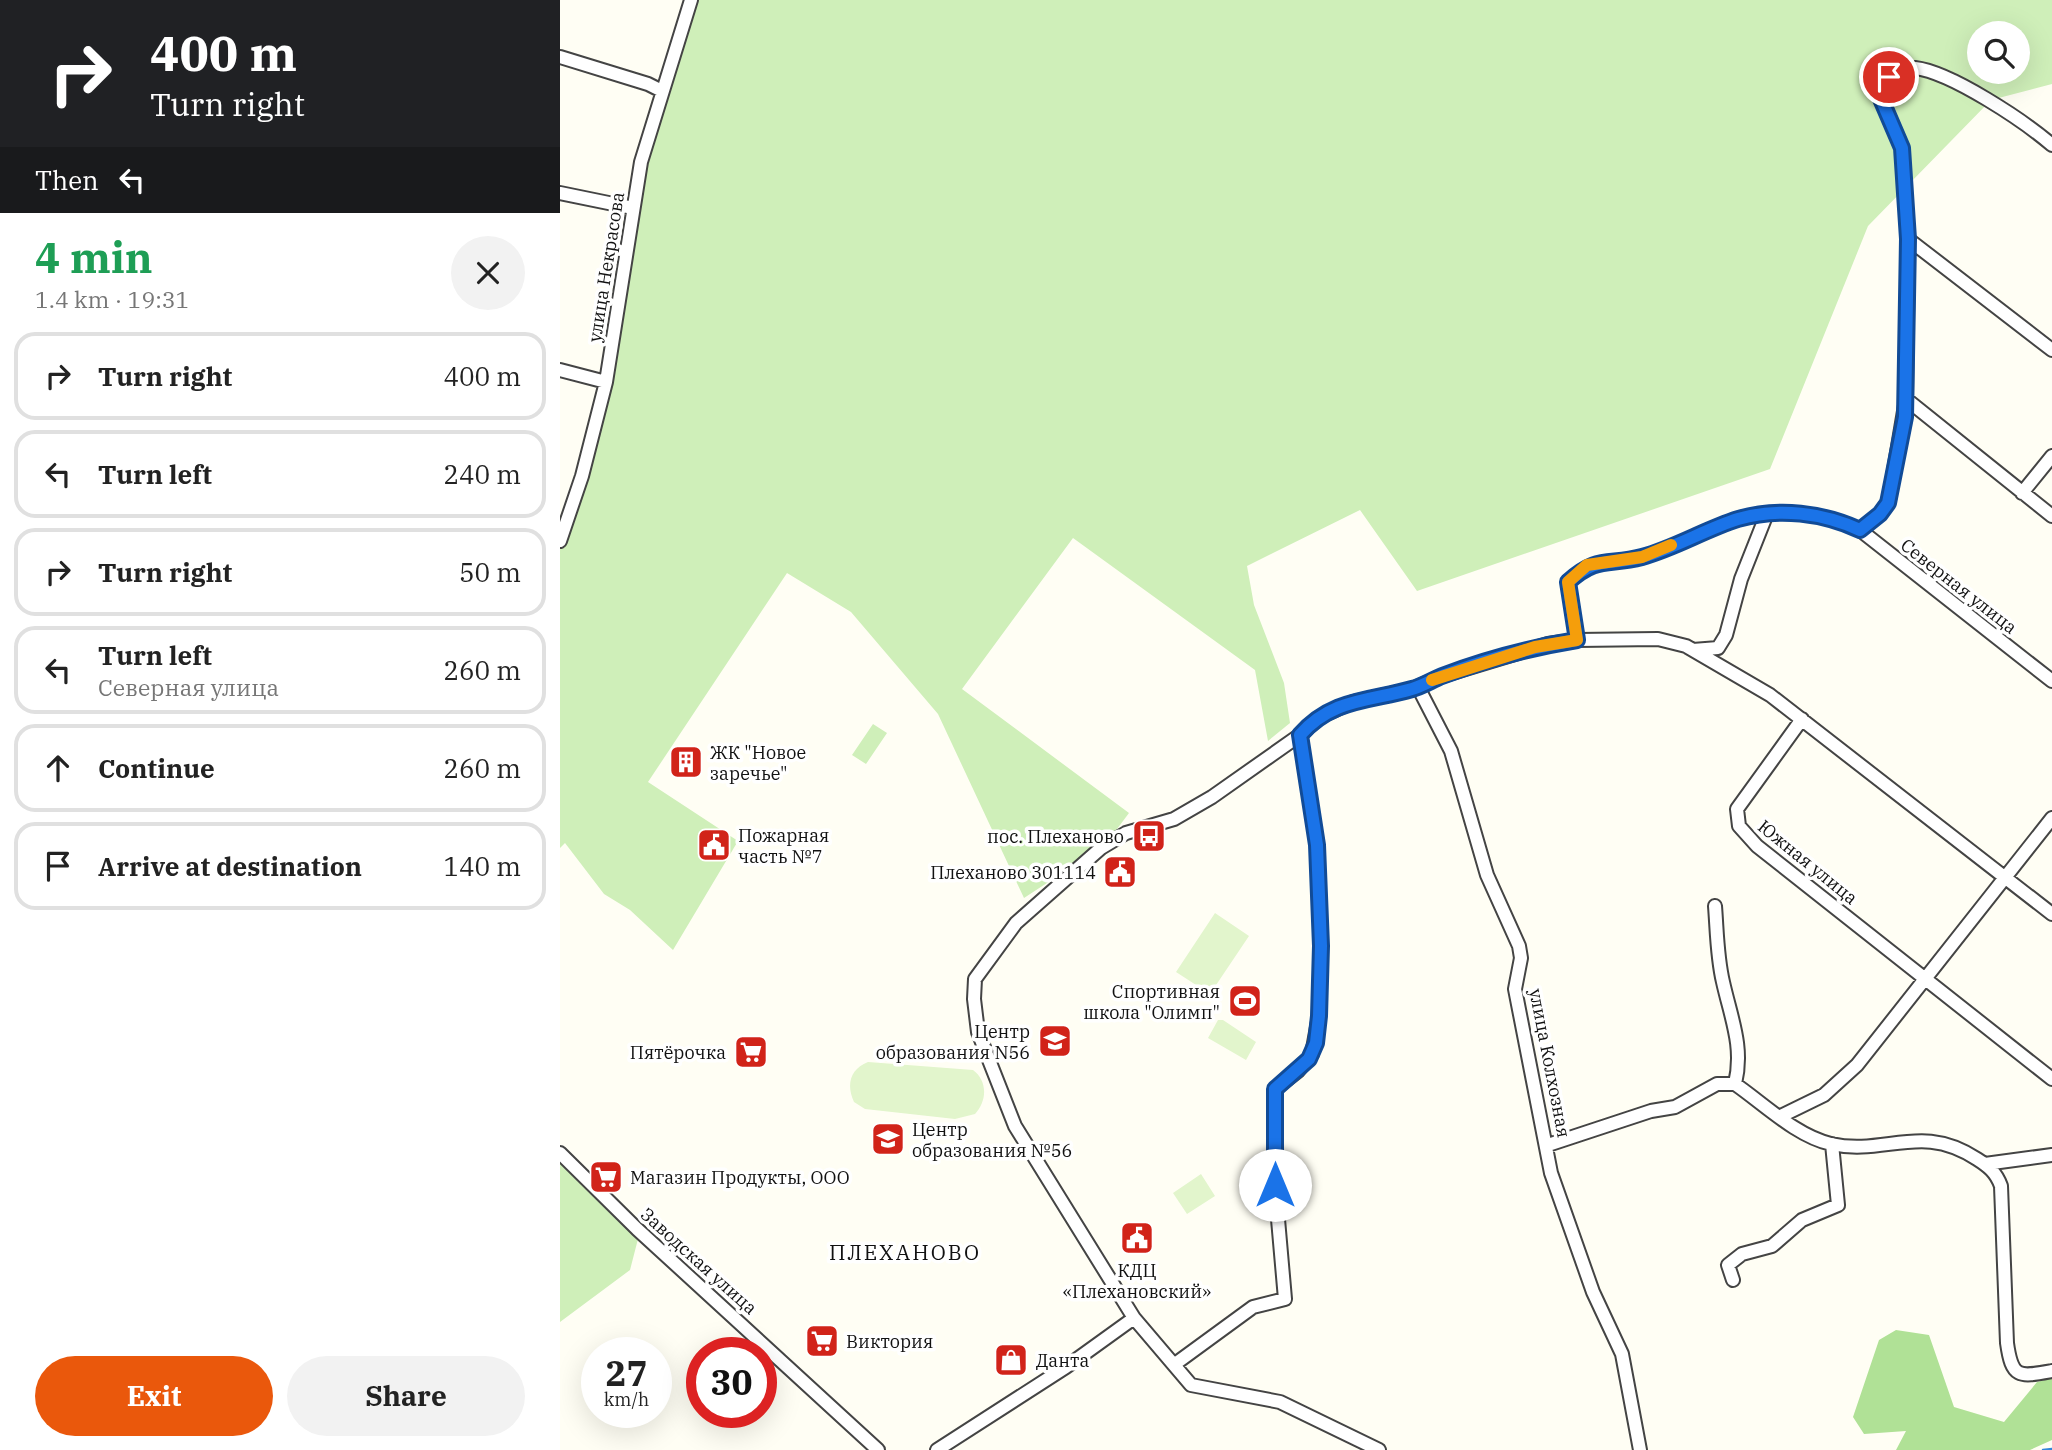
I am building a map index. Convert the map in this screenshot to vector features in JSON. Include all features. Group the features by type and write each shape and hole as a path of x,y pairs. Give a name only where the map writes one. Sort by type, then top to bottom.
{"street":[{"name":"улица Некрасова","path":"560,541 582,476 607,382 641,162 691,0"},
{"path":"560,57 648,84 662,91"},
{"path":"1860,530 1880,514 1889,500 1906,399 1908,239 1902,148 1881,99 1889,77 1911,68 1935,73 2020,118 2052,145"},
{"path":"560,193 633,208"},
{"path":"1908,239 2052,351"},
{"path":"560,370 607,382"},
{"path":"1906,399 2052,516"},
{"path":"2022,493 2052,456"},
{"name":"Северная улица","path":"1577,640 1568,582 1587,565 1642,557 1740,519 1819,515 1860,530 2052,681"},
{"path":"1690,648 1718,648 1726,635 1741,579 1766,516"},
{"path":"1379,1450 1280,1402 1191,1385 1134,1318 1015,1126 978,1032 975,979 1016,923 1105,845 1126,833 1174,819 1212,797 1300,735 1320,717 1353,702 1418,687 1442,676 1535,647 1577,640 1658,639 1690,648 1770,695 2052,914"},
{"name":"улица Колхозная","path":"1418,687 1451,751 1466,794 1478,850 1493,892 1519,946 1521,958 1516,989 1558,1199 1578,1243 1593,1292 1622,1354 1640,1450"},
{"name":"Южная улица","path":"1802,719 1737,809 1739,826 1757,846 2052,1079"},
{"path":"1175,1364 1253,1307 1284,1299 1275,1185 1275,1089 1298,1071 1314,1050 1320,989 1317,845 1300,735"},
{"path":"1781,1116 1824,1095 1846,1076 2052,818"},
{"path":"1715,906 1722,978 1738,1041 1739,1062 1735,1084"},
{"path":"1548,1145 1651,1111 1675,1107 1719,1083 1735,1084 1808,1134 1832,1144 1940,1141 1959,1147 1985,1164 1998,1177 2003,1195 2007,1343 2013,1369 2025,1376 2052,1371"},
{"path":"1733,1280 1728,1265 1734,1258 1752,1250 1772,1246 1802,1220 1838,1205 1832,1144"},
{"name":"Заводская улица","path":"560,1153 637,1229 878,1450"},
{"path":"1985,1164 2052,1155"},
{"path":"937,1450 1066,1367 1134,1318"}],"green space":[{"path":"692,0 2052,0 2052,84 1991,100 1868,226 1770,469 1417,591 1360,510 1247,566 1254,605 1284,683 1290,723 1268,741 1255,670 1073,538 962,689 1129,813 1105,845 1024,898 938,714 851,612 787,573 648,782 738,841 673,950 630,910 604,894 565,843 560,848 560,537 601,404 637,191"},
{"path":"873,724 887,733 866,764 852,755"},
{"path":"1215,913 1249,936 1210,994 1176,972"},
{"path":"1218,1020 1223,1020 1256,1042 1246,1060 1208,1038"},
{"path":"868,1062 973,1070 981,1080 984,1097 975,1114 955,1119 865,1109 854,1102 850,1084 857,1069"},
{"path":"560,1161 638,1239 630,1270 560,1322"},
{"path":"1201,1174 1215,1196 1187,1214 1173,1193"},
{"path":"1896,1330 1929,1335 1954,1407 2004,1422 2037,1382 2052,1378 2052,1440 2030,1450 1896,1450 1906,1431 1864,1434 1853,1417 1879,1340"}],"waterway":[{"path":"2043,1450 2052,1449"}],"slow traffic":[{"path":"1432,680 1535,647 1577,640 1568,582 1587,565 1642,557 1671,545"}],"place":[{"name":"ЖК \"Новое заречье\"","path":"686,762"},
{"name":"пос. Плеханово","path":"1149,836"},
{"name":"Пожарная часть №7","path":"714,845"},
{"name":"Плеханово 301114","path":"1120,872"},
{"name":"Спортивная школа \"Олимп\"","path":"1245,1001"},
{"name":"Центр образования N56","path":"1055,1041"},
{"name":"Пятёрочка","path":"751,1052"},
{"name":"Центр образования №56","path":"888,1139"},
{"name":"Магазин Продукты, ООО","path":"606,1177"},
{"name":"КДЦ «Плехановский»","path":"1137,1238"},
{"name":"Виктория","path":"822,1341"},
{"name":"Данта","path":"1011,1360"}],"district":[{"name":"ПЛЕХАНОВО","path":"905,1252"}],"route":[{"path":"1275,1185 1275,1089 1309,1059 1316,1043 1319,1016 1321,946 1317,845 1300,735 1309,724 1353,702 1375,695 1412,689 1453,672 1535,647 1577,640 1568,582 1587,565 1642,557 1747,518 1802,513 1835,518 1860,530 1880,514 1888,503 1905,417 1908,239 1902,148 1881,99 1889,77"}]}
